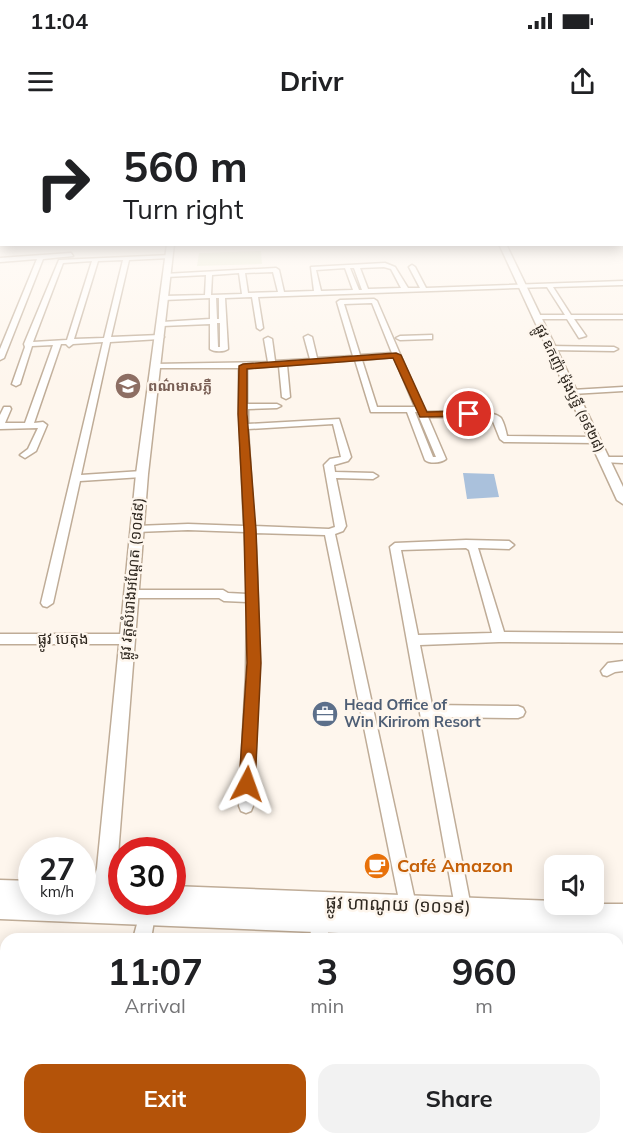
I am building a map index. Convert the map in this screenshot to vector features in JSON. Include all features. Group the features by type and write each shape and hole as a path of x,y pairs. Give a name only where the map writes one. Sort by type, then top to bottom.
{"main road":[{"name":"ផ្លូវ វត្តសំរោងអណ្ដែត (១០៨៩)","path":"96,893 106,868 136,529 165,288"},
{"name":"ផ្លូវ ឧកញ៉ា ម៉ុងឫទ្ធី (១៩២៨)","path":"522,288 623,500"},
{"path":"0,890 18,891"},
{"name":"ផ្លូវ ហាណូយ (១០១៩)","path":"186,897 408,905 451,920 549,933"},
{"name":"ផ្លូវ ហាណូយ (១០១៩)","path":"0,909 18,907"},
{"name":"ផ្លូវ ហាណូយ (១០១៩)","path":"147,915 319,930 451,920 623,914"}],"street":[{"path":"0,358 29,288"},
{"path":"16,384 50,288"},
{"path":"69,343 87,288"},
{"path":"47,603 119,288"},
{"path":"210,288 214,349 224,349 222,297"},
{"path":"244,288 245,296"},
{"path":"280,288 282,295"},
{"path":"317,288 318,293"},
{"path":"359,288 362,294 373,300 441,459 429,460 410,410"},
{"path":"361,288 362,294"},
{"path":"164,298 318,293 362,294 496,288"},
{"path":"550,288 582,336"},
{"path":"362,294 339,303 374,410 410,410 494,417 497,419 504,439 595,440"},
{"path":"255,296 260,328"},
{"path":"536,317 623,317"},
{"path":"28,346 107,341 223,321"},
{"path":"396,327 400,338"},
{"path":"308,337 314,361"},
{"path":"390,339 429,338"},
{"path":"268,339 272,364"},
{"path":"29,425 57,344"},
{"path":"551,348 614,349"},
{"path":"157,366 243,366 396,355"},
{"path":"283,364 286,397"},
{"path":"243,366 254,663 246,806"},
{"path":"572,392 623,389"},
{"path":"243,407 277,406"},
{"path":"7,409 0,425 44,427 32,451 25,455"},
{"path":"136,529 189,527 329,532 339,529 341,526 330,463 346,457 336,421 244,427"},
{"path":"604,459 623,460"},
{"path":"75,478 142,474"},
{"path":"331,476 373,476"},
{"path":"329,532 408,905"},
{"path":"471,545 499,637"},
{"path":"451,920 426,711 395,547 509,545"},
{"path":"131,594 223,594 224,597 253,598"},
{"path":"412,640 499,637 623,639"},
{"name":"ផ្លូវ បេតុង","path":"0,639 127,639"},
{"path":"607,671 612,667 623,666"},
{"path":"426,711 518,712"},
{"path":"143,933 147,915"}],"water":[{"path":"463,473 494,474 499,497 467,499"}],"place":[{"name":"ពណ៌មាសភ្លឺ","path":"128,386"},
{"name":"Head Office of Win Kirirom Resort","path":"325,714"},
{"name":"Café Amazon","path":"377,866"}],"route":[{"path":"247,784 254,663 250,530 242,414 243,366 396,355 423,415 469,414"}]}
